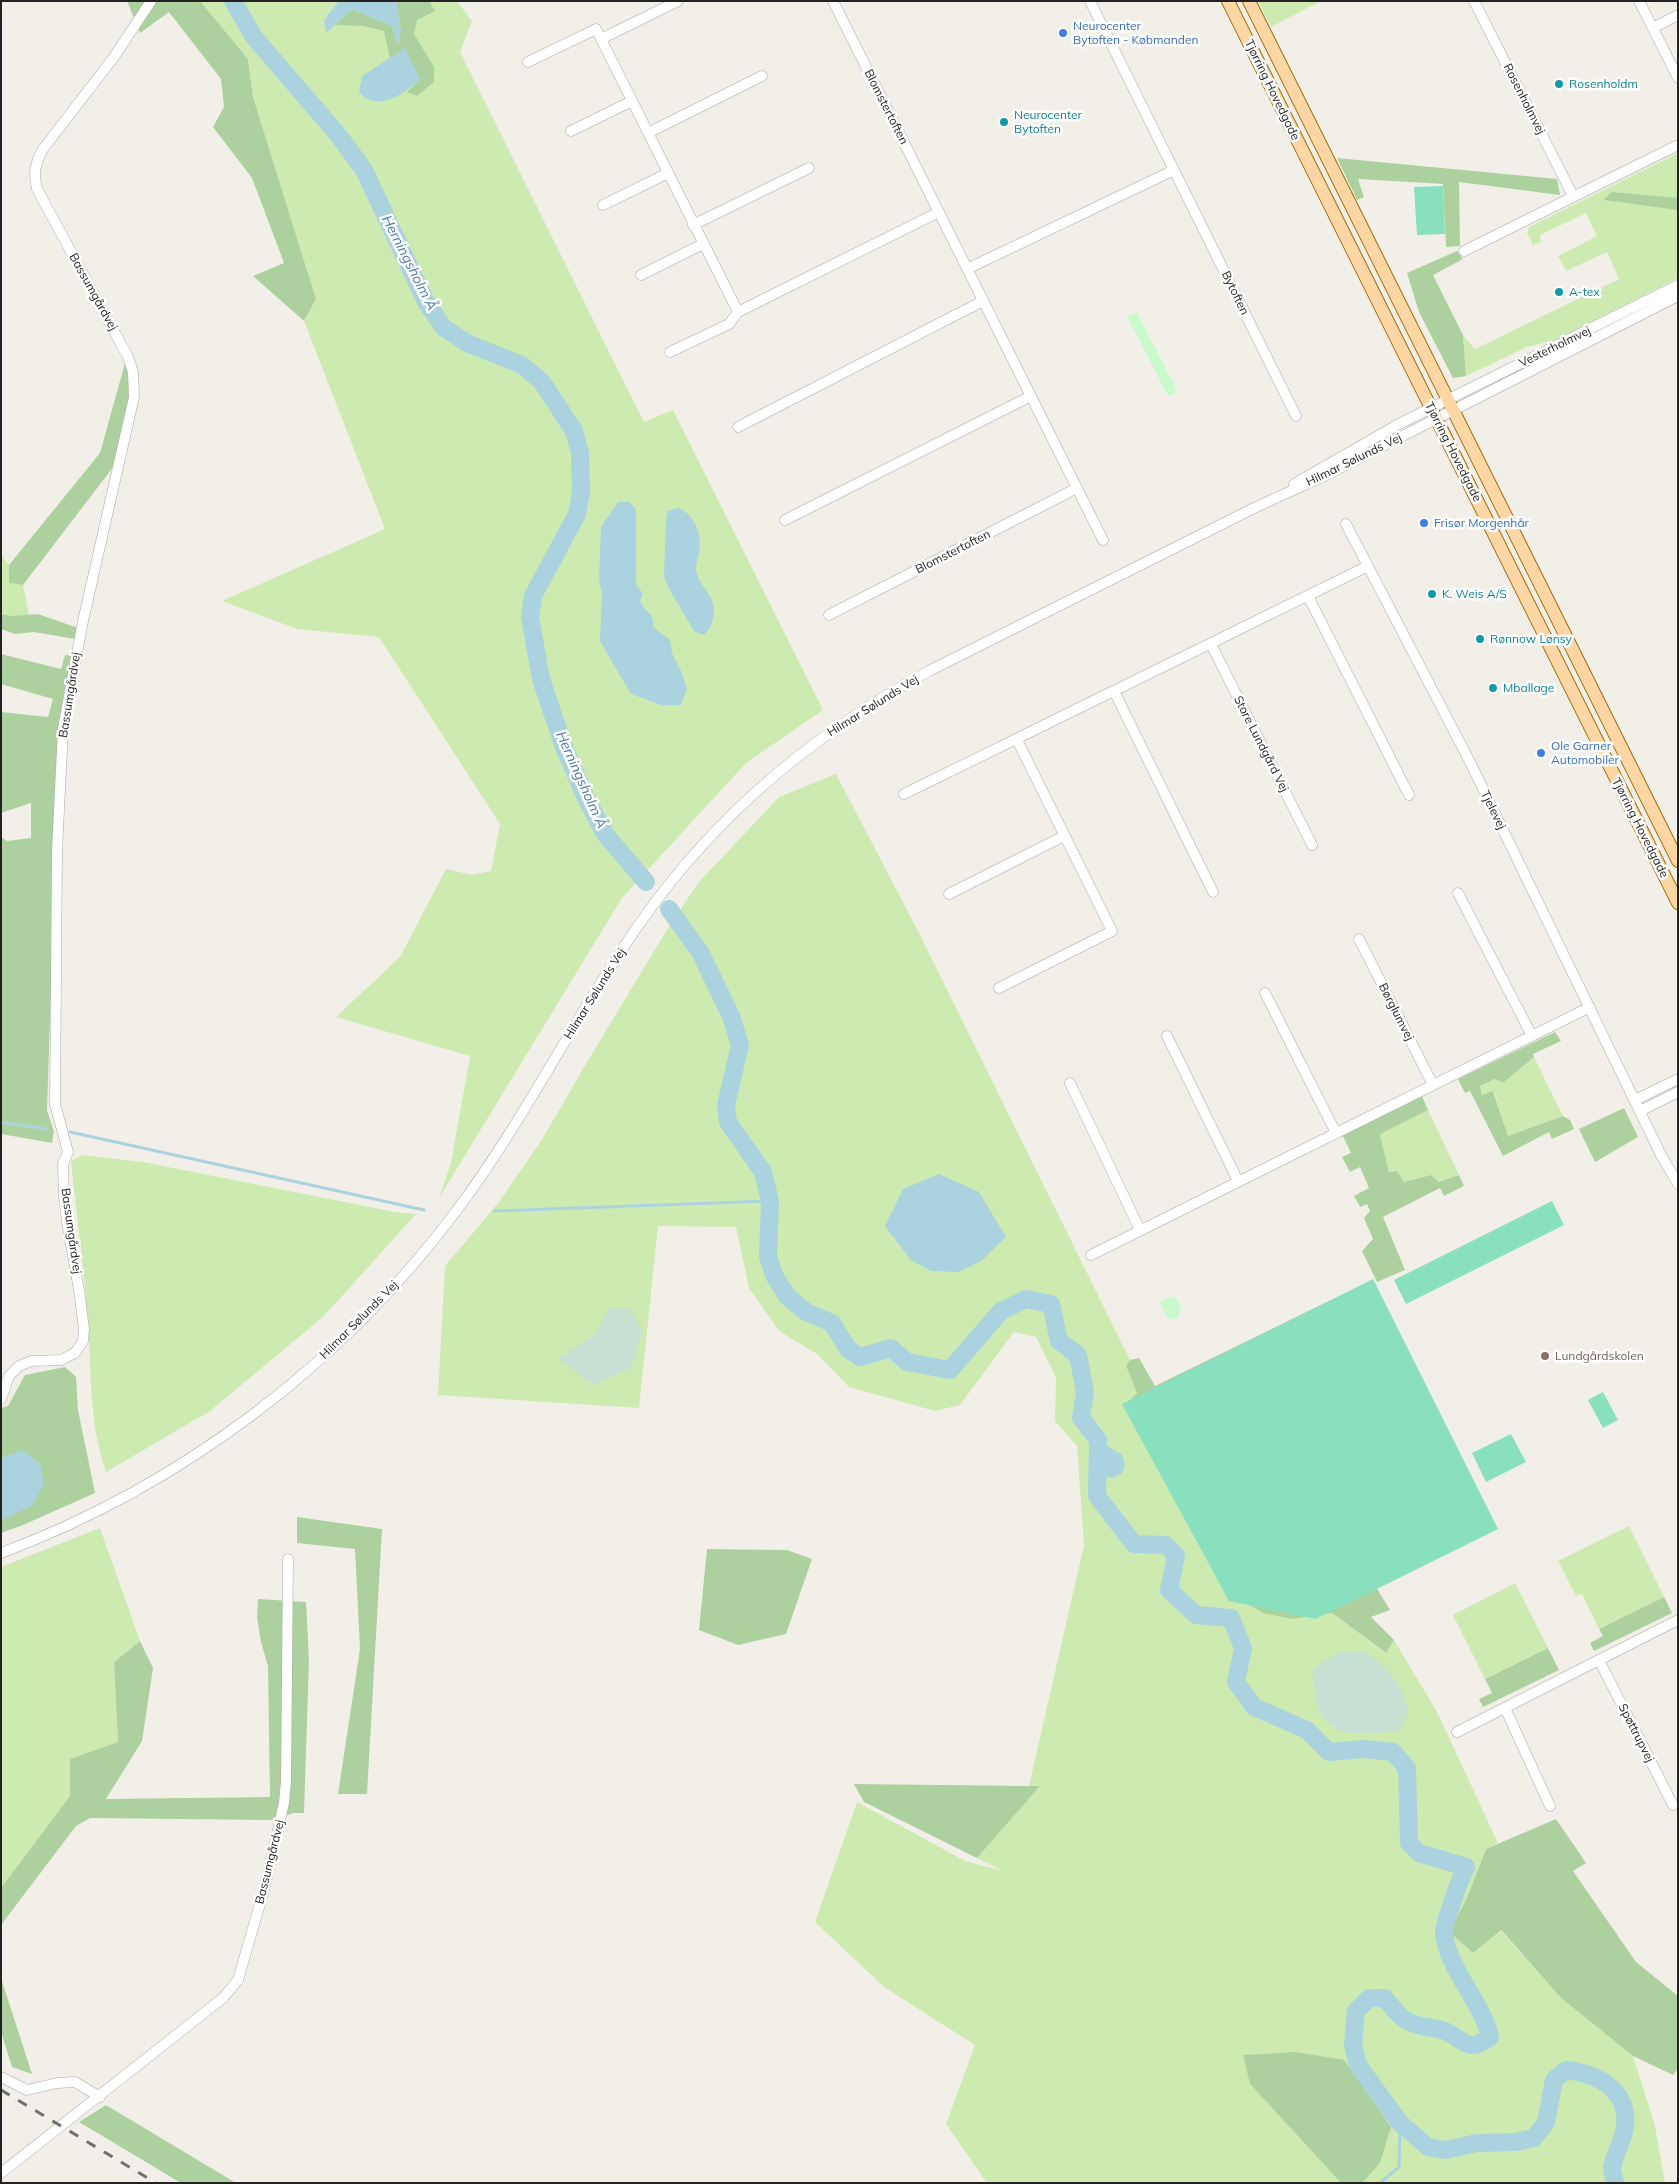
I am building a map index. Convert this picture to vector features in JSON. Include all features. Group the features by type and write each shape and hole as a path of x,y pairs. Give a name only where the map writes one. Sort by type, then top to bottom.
{"main road":[{"name":"Tjørring Hovedgade","path":"1228,1 1678,904"},
{"name":"Tjørring Hovedgade","path":"1249,1 1678,860"}],"street":[{"name":"Bassumgårdvej","path":"1,1399 10,1376 19,1366 31,1361 61,1360 75,1353 83,1341 84,1329 79,1290 64,1197 63,1164 68,1152 56,1104 57,851 63,729 83,621 134,397 135,384 128,357 37,189 34,177 35,164 43,150 114,57 151,1"},
{"path":"601,39 678,1"},
{"name":"Blomstertoften","path":"833,1 1103,540"},
{"name":"Bytoften","path":"1090,1 1296,416"},
{"name":"Rosenholmvej","path":"1474,1 1573,196"},
{"path":"1639,1 1678,78"},
{"path":"1653,28 1678,15"},
{"path":"528,62 596,29 738,312"},
{"path":"648,133 762,76"},
{"path":"571,131 632,101"},
{"path":"1464,251 1678,145"},
{"path":"693,225 808,168"},
{"path":"967,269 1174,170"},
{"path":"603,205 668,173"},
{"path":"670,352 729,324 738,312 939,212"},
{"path":"641,275 703,244"},
{"name":"Vesterholmvej","path":"1451,405 1678,285"},
{"name":"Vesterholmvej","path":"1434,413 1678,296"},
{"path":"738,427 983,301"},
{"path":"785,520 1031,396"},
{"name":"Hilmar Sølunds Vej","path":"1,1553 98,1510 183,1462 264,1406 350,1332 417,1260 468,1195 506,1138 625,945 665,889 724,821 791,760 843,722 901,687 1254,508 1334,460 1434,413"},
{"name":"Blomstertoften","path":"829,615 1077,488"},
{"name":"Tjelevej","path":"1346,524 1470,762 1640,1111 1678,1184"},
{"path":"904,794 1368,566"},
{"path":"1308,596 1408,796"},
{"name":"Store Lundgård Vej","path":"1211,644 1312,845"},
{"path":"1114,691 1214,892"},
{"path":"999,988 1112,931 1016,740"},
{"path":"949,894 1064,836"},
{"path":"1458,893 1532,1036"},
{"name":"Børglumvej","path":"1358,939 1433,1085"},
{"path":"1265,993 1336,1133"},
{"path":"1091,1254 1590,1007"},
{"path":"1167,1036 1238,1181"},
{"path":"1635,1100 1678,1079"},
{"path":"1070,1083 1140,1230"},
{"path":"1640,1111 1678,1092"},
{"name":"Bassumgårdvej","path":"1,2173 100,2097 223,1998 238,1980 264,1890 284,1803 286,1781 288,1560"},
{"path":"1457,1732 1678,1620"},
{"name":"Spøttrupvej","path":"1599,1660 1673,1805"},
{"path":"1505,1708 1550,1806"},
{"path":"1,2077 27,2090 57,2083 75,2082 100,2097"}],"green space":[{"path":"127,1 200,1 248,59 253,97 316,299 304,321 253,276 284,263 252,178 213,127 224,107 221,79 169,12 140,33"},
{"path":"200,1 457,1 472,21 460,52 644,422 673,410 823,710 746,763 622,898 439,1198 451,1163 470,1056 336,1017 400,957 446,869 472,875 491,871 500,824 379,637 297,629 222,601 385,529 304,321 316,299 253,97 248,59"},
{"path":"396,1 429,1 435,11 417,20 414,34 434,67 434,82 417,96 407,92 420,79 404,49 390,58 384,31 363,26 335,25 352,9 392,26 398,45 401,30"},
{"path":"1258,1 1321,1 1271,27"},
{"path":"1678,153 1678,278 1555,340 1527,347 1466,376 1463,335 1475,349 1619,279 1607,252 1566,271 1558,256 1597,236 1586,213 1540,235 1541,242 1533,245 1527,233 1529,227"},
{"path":"1337,158 1557,179 1560,195 1459,182 1460,246 1446,247 1443,184 1358,179 1364,197 1357,200"},
{"path":"1443,186 1445,234 1417,235 1414,187"},
{"path":"1611,192 1678,198 1678,210 1604,200"},
{"path":"1457,251 1463,259 1433,275 1463,335 1466,376 1453,378 1419,312 1407,273"},
{"path":"1137,312 1177,391 1168,396 1127,316"},
{"path":"125,363 132,389 114,466 23,585 9,583 9,565 100,453"},
{"path":"1,555 9,565 9,583 23,585 29,615 12,616 1,614"},
{"path":"1,614 12,616 38,614 78,628 75,639 34,632 15,634 1,629"},
{"path":"1,654 61,669 65,655 74,656 60,719 47,1110 54,1132 52,1143 1,1134 1,837 7,841 31,838 31,803 1,813 1,712 48,717 53,699 1,684"},
{"path":"836,774 919,933 1130,1360 1126,1366 1137,1393 1293,1619 1332,1613 1385,1653 1394,1640 1437,1712 1498,1843 1486,1849 1466,1900 1449,1932 1473,1953 1500,1930 1561,1998 1633,2056 1655,2126 1665,2183 1362,2183 1380,2163 1250,2084 1341,2183 987,2183 946,2124 975,2045 884,1987 815,1922 857,1802 965,1861 1003,1871 977,1858 1040,1786 1029,1786 1084,1545 1077,1446 1055,1421 1056,1377 1036,1337 1014,1332 960,1405 935,1411 849,1387 817,1354 779,1331 749,1288 736,1227 658,1226 639,1408 438,1395 445,1266 499,1202 541,1141 671,923 699,882 779,797"},
{"path":"1555,1032 1561,1041 1533,1054 1534,1057 1503,1083 1495,1079 1480,1086 1482,1095 1493,1091 1508,1136 1563,1116 1570,1120 1574,1129 1552,1139 1549,1132 1503,1156 1470,1091 1465,1093 1458,1079"},
{"path":"1534,1057 1563,1116 1508,1136 1494,1092 1482,1095 1480,1086 1495,1079 1503,1083"},
{"path":"1420,1092 1428,1110 1380,1134 1389,1172 1397,1171 1404,1182 1431,1175 1439,1182 1459,1175 1464,1186 1444,1196 1440,1188 1383,1217 1405,1270 1377,1282 1362,1251 1373,1239 1364,1218 1370,1211 1367,1204 1360,1207 1354,1196 1369,1188 1360,1167 1350,1172 1342,1157 1351,1153 1341,1132"},
{"path":"1624,1108 1638,1137 1595,1162 1579,1129"},
{"path":"1428,1110 1459,1175 1439,1182 1431,1175 1404,1182 1389,1172 1380,1134"},
{"path":"83,1155 143,1162 395,1212 416,1214 324,1316 210,1411 106,1472 97,1439 93,1406 86,1295 71,1161"},
{"path":"1552,1201 1564,1225 1406,1304 1394,1280"},
{"path":"1373,1279 1498,1529 1316,1619 1229,1601 1122,1404"},
{"path":"1174,1296 1181,1307 1177,1318 1169,1320 1160,1302"},
{"path":"1329,1301 1334,1313 1129,1401 1137,1393 1126,1366 1130,1360 1139,1358 1155,1386"},
{"path":"609,1308 630,1309 643,1331 631,1368 593,1385 559,1358 596,1334"},
{"path":"65,1367 76,1377 78,1410 95,1493 1,1533 1,1408 8,1406 25,1375"},
{"path":"1603,1392 1618,1420 1603,1428 1588,1400"},
{"path":"1511,1434 1526,1462 1486,1482 1472,1453"},
{"path":"297,1517 382,1529 367,1794 338,1794 360,1649 355,1549 297,1543"},
{"path":"1629,1526 1664,1597 1599,1629 1582,1594 1576,1596 1558,1561"},
{"path":"100,1528 140,1641 114,1662 118,1742 70,1759 70,1796 1,1888 1,1567"},
{"path":"707,1549 787,1550 812,1559 786,1634 738,1645 699,1630"},
{"path":"1515,1583 1548,1648 1485,1679 1453,1615"},
{"path":"1376,1587 1390,1610 1371,1617 1394,1640 1386,1653 1332,1613 1293,1619 1263,1613 1239,1598"},
{"path":"1664,1597 1672,1613 1594,1651 1590,1643 1603,1636 1599,1629"},
{"path":"258,1599 306,1602 309,1660 304,1813 294,1813 270,1820 90,1818 76,1826 1,1925 1,1888 70,1796 70,1759 118,1742 114,1662 140,1641 153,1668 142,1741 106,1799 270,1797 268,1666 261,1642 257,1617"},
{"path":"1548,1648 1559,1670 1483,1707 1479,1699 1492,1693 1485,1679"},
{"path":"1363,1651 1383,1665 1401,1688 1409,1712 1398,1731 1377,1733 1345,1732 1334,1727 1325,1719 1318,1707 1313,1668 1340,1652"},
{"path":"854,1784 1040,1786 977,1858 864,1802"},
{"path":"1556,1819 1586,1863 1573,1871 1636,1962 1678,1996 1678,2069 1673,2075 1633,2056 1561,1998 1501,1930 1473,1953 1449,1932 1466,1900 1486,1849"},
{"path":"1,1978 32,2074 12,2067 1,2032"},
{"path":"1296,2052 1344,2060 1391,2127 1380,2163 1362,2183 1341,2183 1250,2084 1243,2055"},
{"path":"106,2105 236,2183 181,2183 79,2122"}],"water":[{"path":"339,1 396,1 401,30 398,46 392,26 352,9 326,33 324,20"},
{"path":"405,48 420,79 399,95 382,101 366,98 359,92 362,76"},
{"path":"618,502 629,502 636,509 636,584 643,594 640,600 644,608 651,615 653,627 670,640 672,653 682,673 687,689 681,705 661,705 631,694 600,641 602,595 599,579 601,527"},
{"path":"678,508 692,518 699,534 700,545 696,569 700,582 711,598 714,610 712,623 704,635 694,631 668,587 664,576 666,520 668,511"},
{"path":"939,1174 979,1192 1006,1237 981,1261 959,1272 931,1271 911,1260 885,1226 903,1189"},
{"path":"1098,1440 1122,1455 1125,1466 1121,1474 1113,1478 1098,1474"},
{"path":"23,1450 40,1464 44,1484 32,1506 1,1520 1,1458"}],"waterway":[{"name":"Herningsholm Å","path":"233,1 254,37 339,136 364,170 426,302 444,328 469,344 522,365 542,382 574,431 580,453 581,492 577,514 533,596 530,617 541,679 564,747 586,798 605,834 646,882"},
{"name":"Herningsholm Å","path":"669,909 700,952 731,1016 740,1045 726,1105 728,1122 763,1172 770,1201 768,1256 774,1275 787,1296 806,1312 832,1323 848,1349 860,1357 891,1348 907,1362 950,1370 1001,1311 1026,1299 1051,1304 1059,1341 1078,1355 1085,1392 1081,1418 1098,1440 1097,1496 1134,1544 1166,1545 1176,1556 1169,1590 1196,1615 1231,1618 1243,1648 1236,1682 1254,1707 1307,1730 1329,1752 1363,1749 1393,1752 1407,1768 1409,1843 1419,1853 1466,1867 1444,1932 1451,1959 1480,2011 1490,2037 1476,2045 1471,2045 1443,2030 1417,2025 1406,2020 1385,1998 1369,1998 1356,2011 1353,2045 1358,2065 1400,2123 1428,2147 1445,2150 1477,2143 1516,2142 1534,2138 1546,2122 1554,2080 1566,2070 1590,2075 1609,2086 1617,2094 1625,2114 1625,2127 1612,2168 1615,2183"},
{"path":"1,1122 46,1129"},
{"path":"70,1132 424,1210"},
{"path":"494,1211 770,1201"},
{"path":"1380,2183 1399,2167 1400,2123"}],"railway":[{"path":"1,2090 156,2183"}],"place":[{"name":"Neurocenter Bytoften - Købmanden","path":"1063,33"},
{"name":"Rosenholdm","path":"1559,84"},
{"name":"Neurocenter Bytoften","path":"1004,122"},
{"name":"A-tex","path":"1559,292"},
{"name":"Frisør Morgenhår","path":"1424,523"},
{"name":"K. Weis A/S","path":"1432,594"},
{"name":"Rønnow Lønsy","path":"1480,639"},
{"name":"Mballage","path":"1493,688"},
{"name":"Ole Garner Automobiler","path":"1541,753"},
{"name":"Lundgårdskolen","path":"1545,1356"}]}
